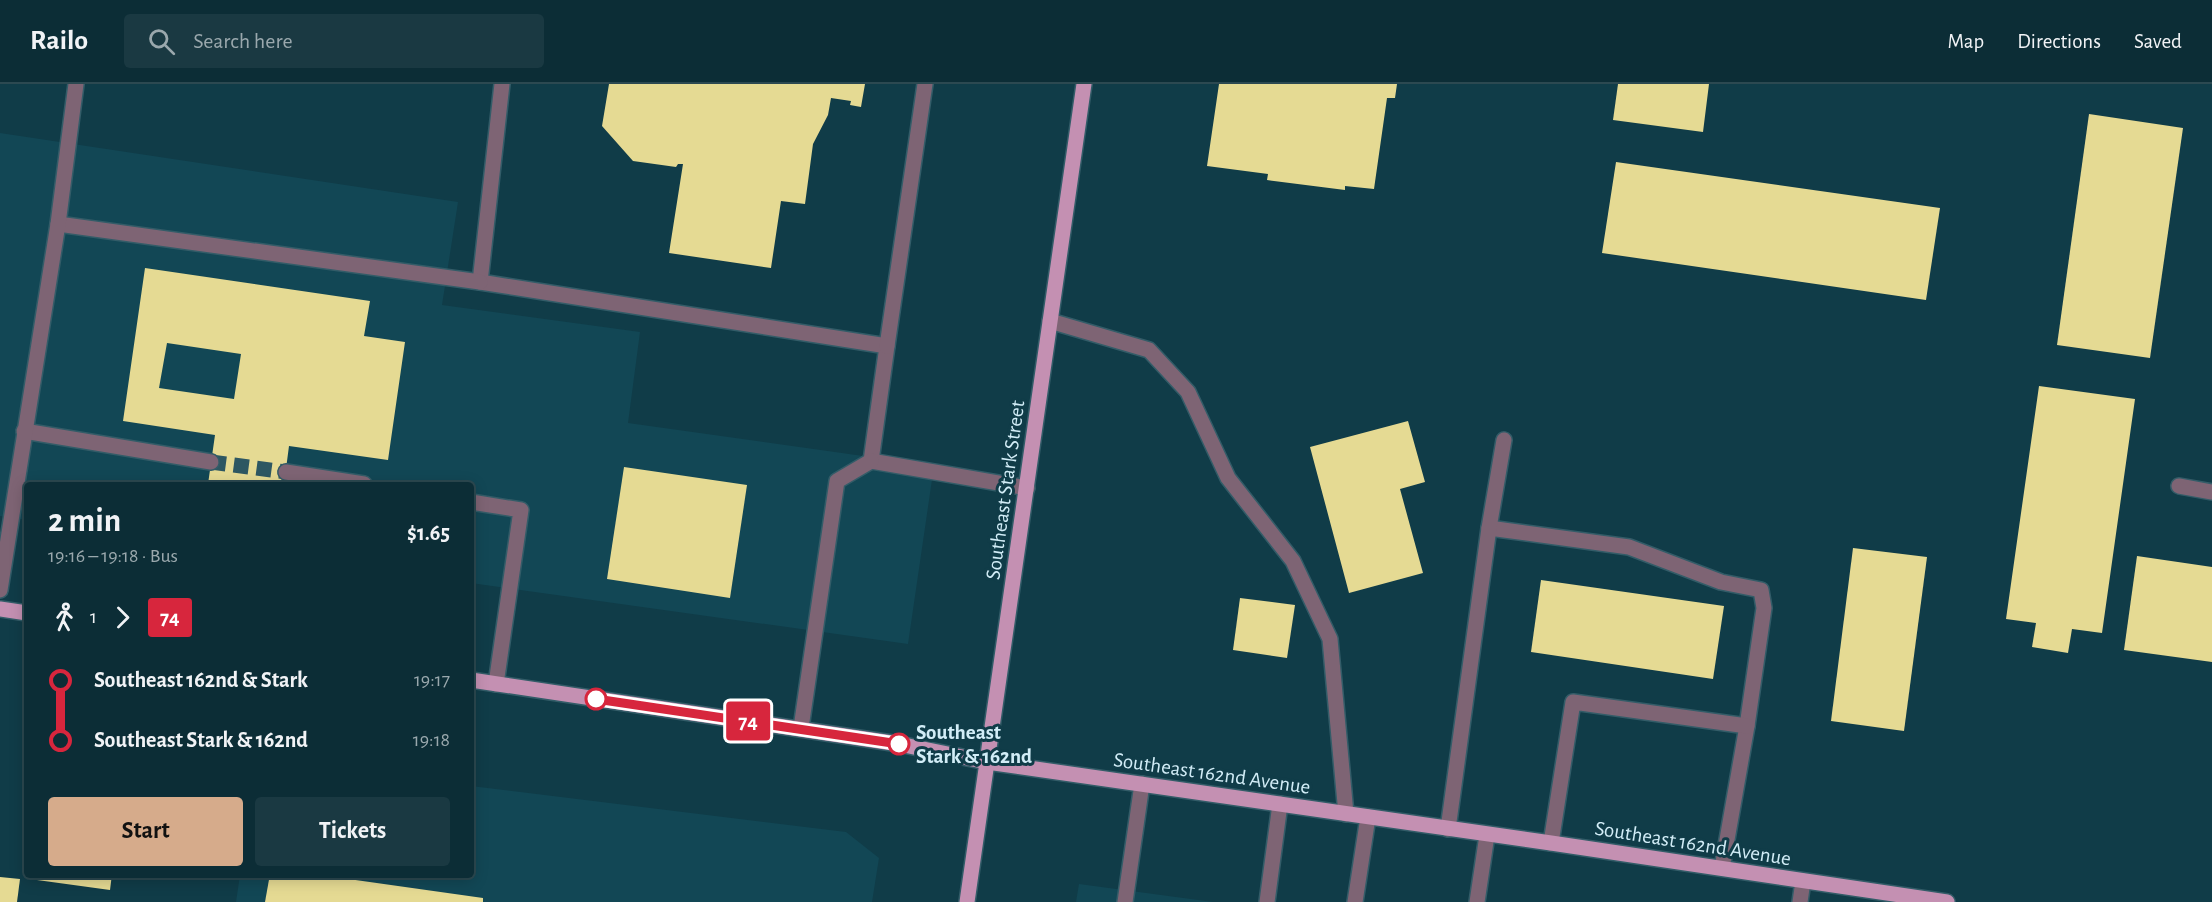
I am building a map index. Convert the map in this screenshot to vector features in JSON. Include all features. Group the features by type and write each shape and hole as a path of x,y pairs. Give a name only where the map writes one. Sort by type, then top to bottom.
{"main road":[{"name":"Southeast Stark Street","path":"967,902 1084,84"},
{"path":"0,609 24,613"},
{"name":"Southeast 162nd Avenue","path":"474,680 801,728 899,744 987,762 1947,902"}],"lane":[{"path":"0,590 58,224 76,84"},
{"path":"480,282 502,84"},
{"path":"871,461 925,84"},
{"path":"58,224 480,282 887,346"},
{"path":"1050,321 1149,350 1188,392 1228,478 1293,561 1330,639 1346,814"},
{"path":"24,431 211,462"},
{"path":"1448,829 1489,528 1504,440"},
{"path":"801,728 837,481 871,461 1027,488"},
{"path":"286,472 351,482"},
{"path":"2179,486 2212,492"},
{"path":"474,502 521,510 496,684"},
{"path":"1489,528 1629,548 1720,582 1761,590 1764,608 1748,726 1722,868"},
{"path":"1551,843 1573,702 1748,726"},
{"path":"1125,902 1142,784"},
{"path":"1267,902 1280,804"},
{"path":"1355,902 1368,817"},
{"path":"1477,902 1487,835"},
{"path":"1800,902 1803,881"}],"shaded area":[{"path":"0,133 458,202 442,305 640,332 628,423 934,466 908,644 474,583 474,482 24,482 24,520 0,516"},
{"path":"474,786 846,832 879,858 872,902 236,902 240,878 474,878"},
{"path":"1079,884 1213,902 1076,902"}],"building":[{"path":"609,84 865,84 861,107 850,105 851,101 831,98 828,115 813,144 805,204 781,201 771,268 669,253 683,164 678,164 676,167 633,161 602,126"},
{"path":"1219,84 1397,84 1395,98 1387,98 1374,189 1345,186 1345,190 1267,180 1268,174 1207,166"},
{"path":"1618,84 1709,84 1703,132 1613,120"},
{"path":"2089,114 2183,128 2150,358 2057,345"},
{"path":"1616,162 1940,208 1926,300 1602,253"},
{"path":"145,268 370,301 364,336 405,342 388,460 289,446 284,482 208,482 215,435 123,421","holes":["167,343 241,354 234,399 159,388"]},
{"path":"2039,386 2135,399 2102,633 2072,629 2068,653 2032,647 2036,623 2006,619"},
{"path":"1408,421 1425,482 1400,489 1423,573 1349,593 1310,447"},
{"path":"624,467 747,485 730,598 607,579"},
{"path":"1853,548 1927,557 1904,731 1831,721"},
{"path":"2137,556 2212,567 2212,662 2124,650"},
{"path":"1541,580 1724,606 1713,679 1531,652"},
{"path":"1240,598 1295,605 1287,658 1233,650"},
{"path":"0,877 20,879 17,902 0,902"},
{"path":"37,878 112,878 110,890 37,880"},
{"path":"269,878 341,878 483,898 483,902 265,902"}],"tunnel":[{"path":"211,462 286,472"}],"bus line":[{"name":"74","path":"596,699 899,744"}],"place":[{"name":"Southeast Stark & 162nd","path":"899,744"}]}
